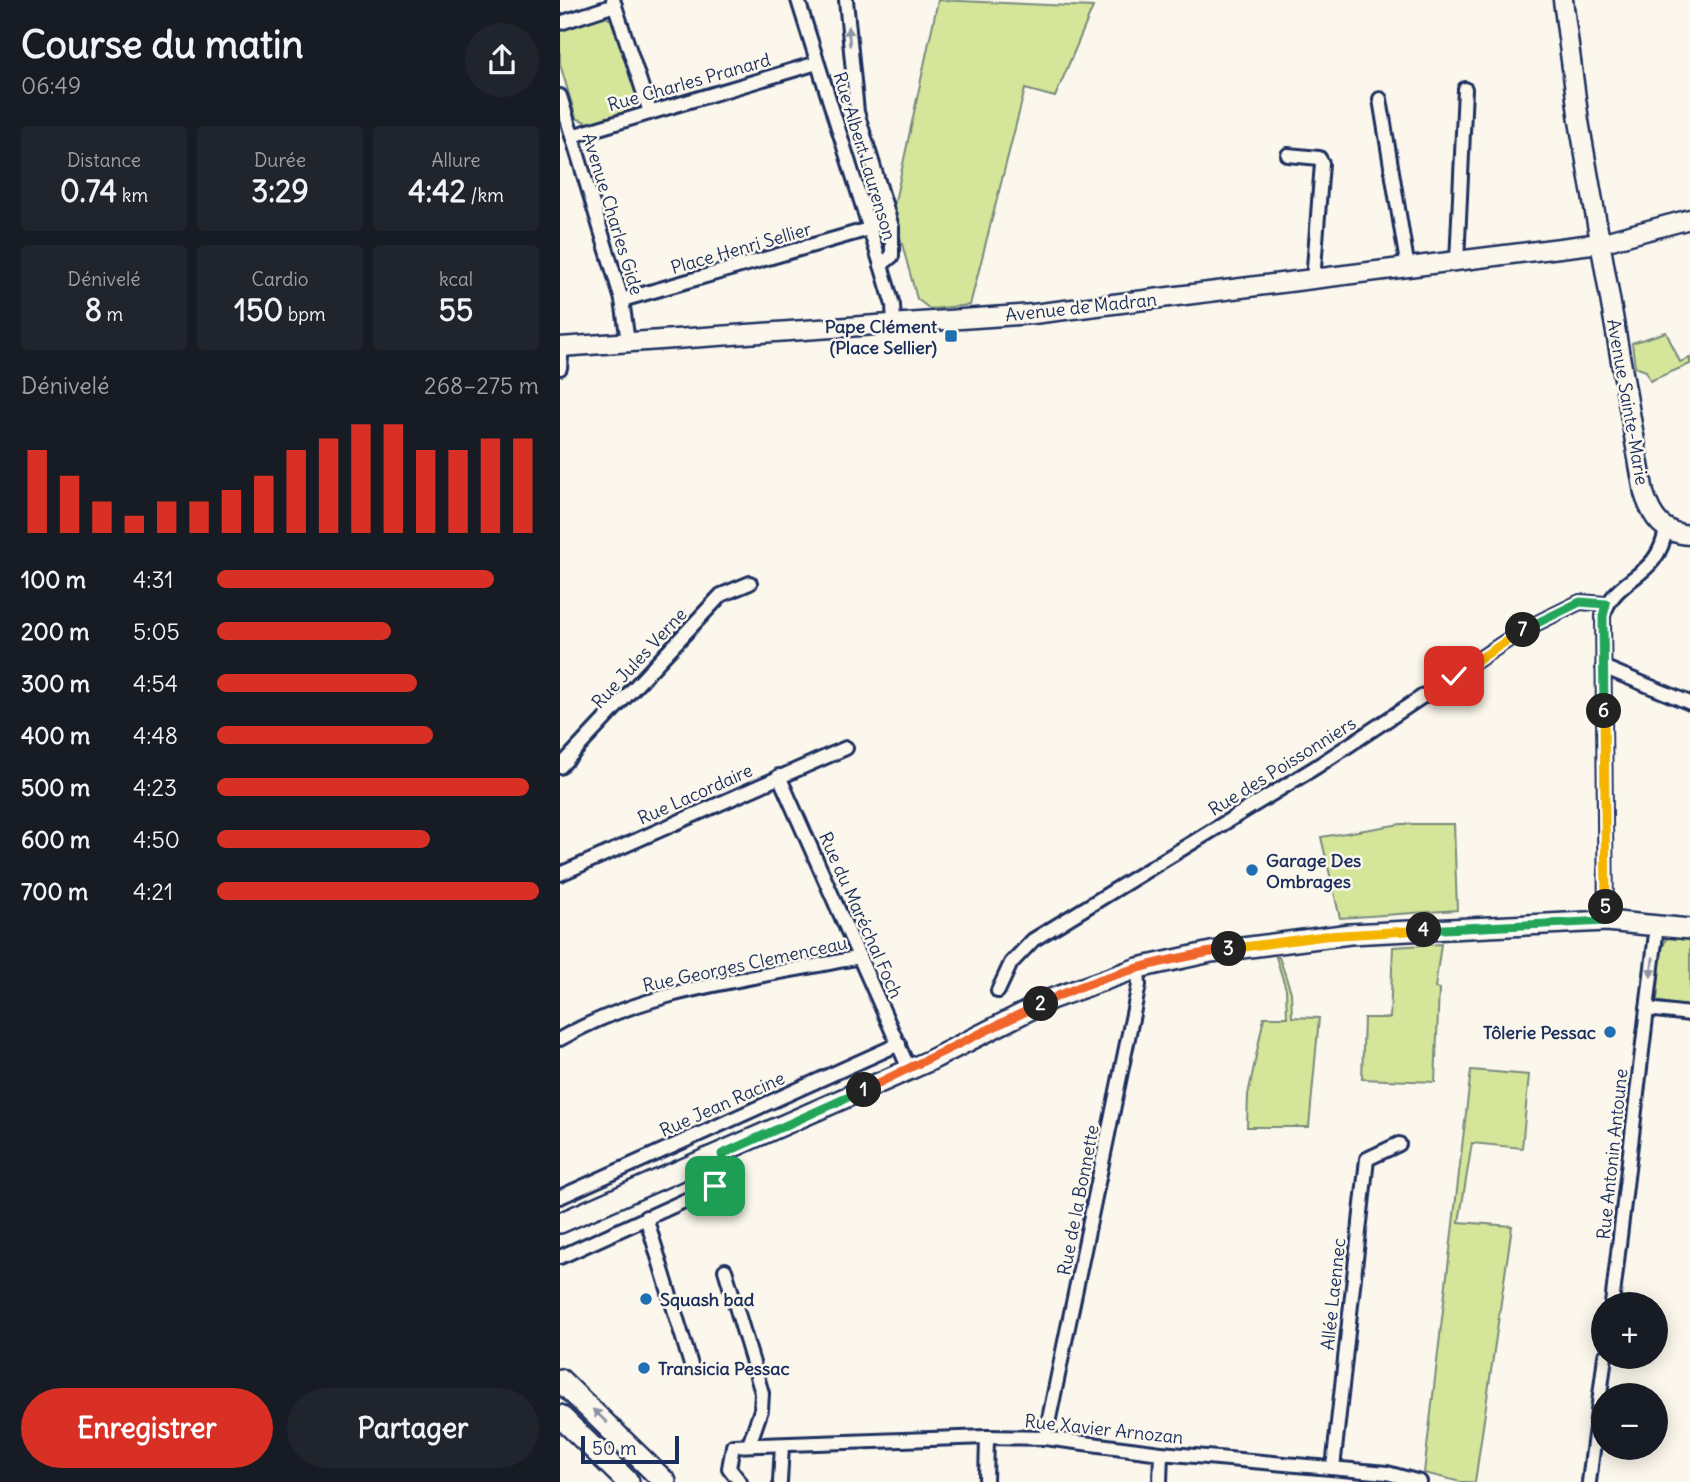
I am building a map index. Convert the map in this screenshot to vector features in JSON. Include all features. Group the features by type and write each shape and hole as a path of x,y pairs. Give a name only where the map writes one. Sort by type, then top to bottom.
{"highway":[{"path":"560,1380 665,1482"},
{"path":"560,1416 628,1482"}],"main road":[{"name":"Avenue Sainte-Marie","path":"1563,0 1600,243 1644,493 1650,513 1666,528"},
{"name":"Avenue de Madran","path":"561,347 1033,314 1600,243 1690,219"},
{"path":"1666,528 1690,536"},
{"path":"560,1223 722,1154 909,1069 1051,999 1138,968 1211,952 1325,936 1606,921 1690,929"}],"street":[{"name":"Rue Albert Laurenson","path":"798,0 893,305 894,324"},
{"path":"846,0 857,112 886,206 893,246 891,256 881,265"},
{"path":"560,23 614,2 650,112"},
{"name":"Rue Charles Pranard","path":"572,136 817,63"},
{"path":"1457,262 1465,89"},
{"name":"Avenue Charles Gide","path":"560,96 622,300 628,342"},
{"path":"1380,99 1408,269"},
{"path":"1288,155 1319,158 1322,163 1313,281"},
{"path":"869,229 880,223 886,206"},
{"name":"Place Henri Sellier","path":"622,300 869,229"},
{"path":"560,369 561,347"},
{"path":"1606,921 1603,616 1606,604 1615,593 1653,565 1661,551 1666,528"},
{"name":"Rue Jules Verne","path":"560,767 721,596 750,583"},
{"name":"Rue des Poissonniers","path":"998,991 1011,962 1033,940 1316,767 1523,630 1580,602 1606,604"},
{"path":"1603,667 1690,703"},
{"name":"Rue Lacordaire","path":"560,874 846,748"},
{"name":"Rue du Maréchal Foch","path":"779,776 909,1069"},
{"name":"Rue Antonin Antoune","path":"1613,1292 1657,925"},
{"name":"Rue Georges Clemenceau","path":"560,1039 586,1024 659,998 860,957"},
{"name":"Rue de la Bonnette","path":"1045,1438 1139,985 1138,968"},
{"path":"1647,1009 1690,1014"},
{"name":"Rue Jean Racine","path":"560,1197 899,1044"},
{"name":"Allée Laennec","path":"1333,1468 1367,1159 1399,1144"},
{"path":"560,1257 724,1183 728,1177 722,1154"},
{"path":"646,1217 691,1365"},
{"path":"725,1270 762,1393 761,1410 749,1445 733,1446 729,1468 740,1482"},
{"path":"1590,1482 1603,1369"},
{"path":"986,1482 987,1437"},
{"name":"Rue Xavier Arnozan","path":"749,1445 987,1437 1045,1438 1161,1453 1387,1474 1420,1482"},
{"path":"780,1482 782,1445"},
{"path":"1160,1482 1161,1453"}],"green space":[{"path":"938,0 1093,7 1055,97 1025,89 970,305 930,309 917,299 893,211"},
{"path":"603,16 616,22 639,99 633,111 590,124 576,118 560,64 560,30"},
{"path":"1666,332 1680,362 1690,358 1690,364 1650,381 1646,371 1635,367 1632,343"},
{"path":"1401,824 1454,824 1457,910 1340,918 1321,837"},
{"path":"1669,934 1690,937 1690,1008 1657,1001 1661,950"},
{"path":"1441,944 1435,988 1439,989 1435,1082 1362,1079 1364,1018 1390,1018 1393,947"},
{"path":"1276,957 1279,957 1291,992 1292,1017 1319,1018 1309,1127 1247,1127 1248,1095 1264,1017 1287,1017 1286,989"},
{"path":"1471,1070 1529,1075 1522,1148 1472,1143 1459,1222 1512,1226 1475,1482 1461,1482 1424,1473"}],"place":[{"name":"Pape Clément (Place Sellier)","path":"951,336"},
{"name":"Garage Des Ombrages","path":"1252,870"},
{"name":"Tôlerie Pessac","path":"1610,1032"},
{"name":"Squash bad","path":"646,1299"},
{"name":"Transicia Pessac","path":"644,1368"}],"route":[{"path":"715,1186 724,1183 728,1177 722,1154 947,1052 1051,999 1138,968 1211,952 1325,936 1606,921 1603,616 1606,604 1580,602 1523,630 1454,676"}]}
